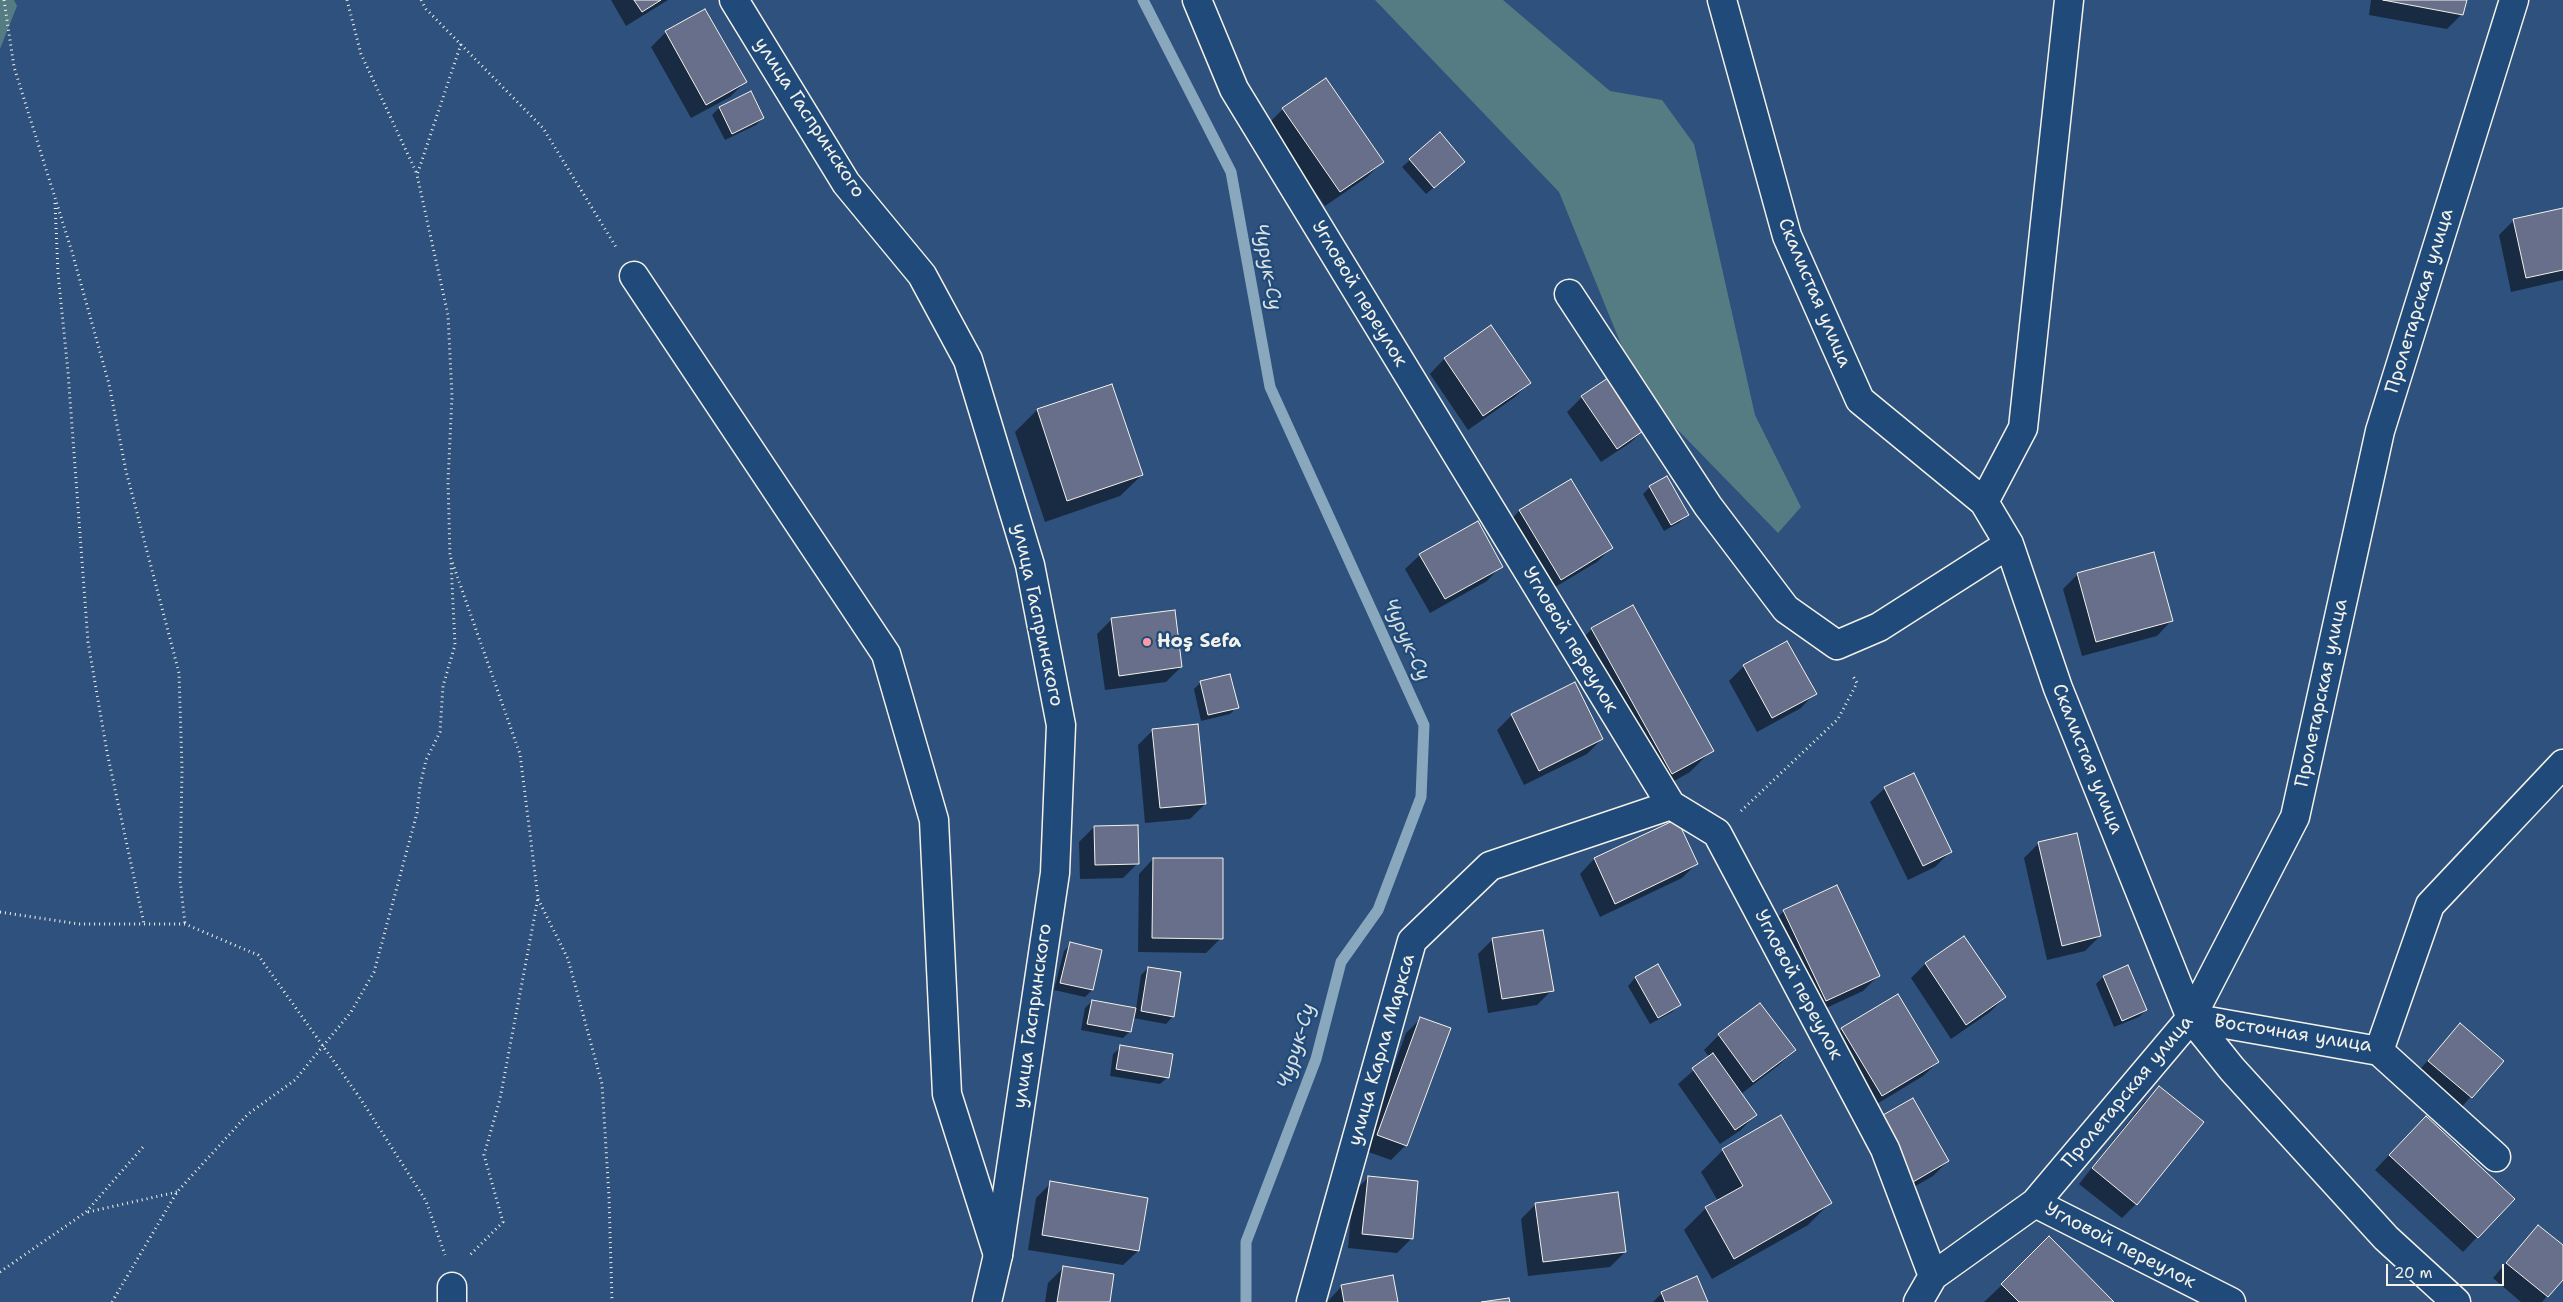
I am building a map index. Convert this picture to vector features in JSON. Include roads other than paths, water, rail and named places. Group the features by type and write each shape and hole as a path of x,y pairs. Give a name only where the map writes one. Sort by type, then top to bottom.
{"street":[{"name":"улица Гаспринского","path":"734,0 846,183 922,275 968,360 1030,565 1061,725 1055,873 998,1255 987,1302"},
{"name":"Угловой переулок","path":"1198,0 1234,89 1671,805 1717,834 1884,1149 1933,1276"},
{"name":"Скалистая улица","path":"1722,0 1786,236 1860,400 1984,502 2009,544 2058,688 2192,1018 2232,1069 2379,1230 2456,1302"},
{"path":"1984,502 2023,428 2068,0"},
{"name":"Пролетарская улица","path":"1933,1276 2035,1203 2192,1018 2295,817 2380,431 2514,0"},
{"path":"634,276 886,654 934,820 947,1094 998,1255"},
{"path":"1569,294 1708,506 1786,609 1838,645 1880,627 2009,544"},
{"name":"Восточная улица","path":"2192,1018 2380,1050 2430,905 2563,764"},
{"name":"улица Карла Маркса","path":"1311,1302 1412,941 1490,866 1671,805"},
{"path":"2380,1050 2496,1157"},
{"name":"Угловой переулок","path":"2035,1203 2231,1302"},
{"path":"1918,1302 1933,1276"}],"waterway":[{"name":"Чурук-Су","path":"1143,0 1231,172 1270,387 1424,725 1421,797 1378,910 1341,962 1316,1059 1246,1242 1246,1302"}],"place":[{"name":"Hoş Sefa","path":"1147,642"}]}
